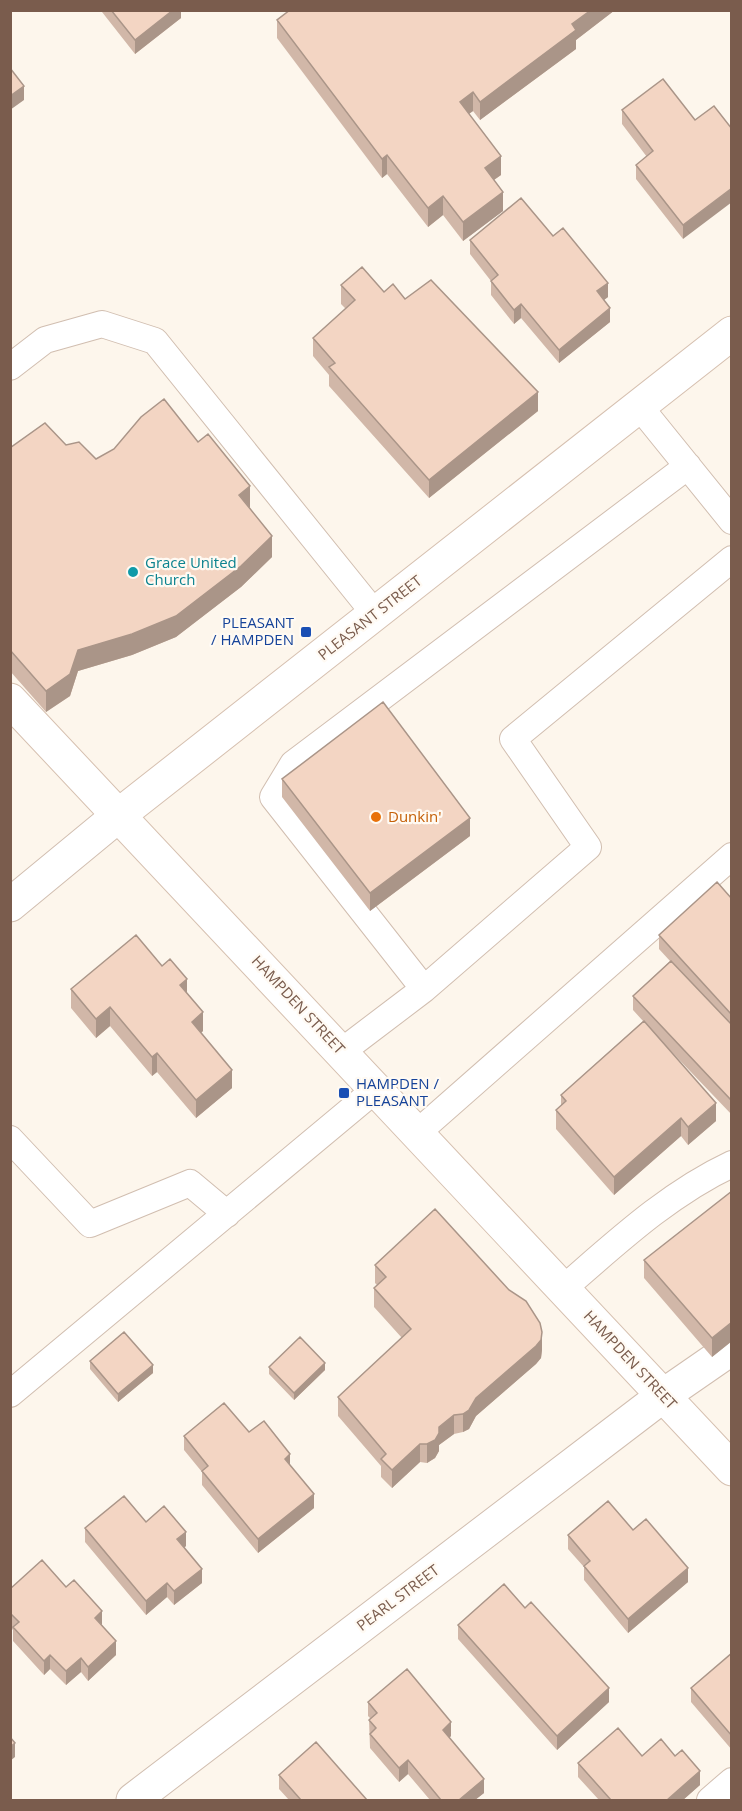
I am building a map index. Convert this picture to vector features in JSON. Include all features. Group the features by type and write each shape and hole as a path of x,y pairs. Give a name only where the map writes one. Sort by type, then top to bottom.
{"main road":[{"name":"PLEASANT STREET","path":"10,905 118,815 732,333"},
{"name":"HAMPDEN STREET","path":"10,700 732,1469"},
{"name":"PEARL STREET","path":"132,1800 664,1395 732,1348"}],"lane":[{"path":"10,367 45,339 102,324 155,341 375,614"},
{"path":"639,406 732,521"},
{"path":"424,990 273,796 293,764 688,466"},
{"path":"341,1052 424,990 588,847 513,739 732,559"},
{"path":"417,1133 732,856"},
{"path":"10,1394 376,1089"},
{"path":"10,1139 90,1224 190,1183 227,1214"},
{"path":"564,1288 643,1220 710,1174 732,1164"},
{"path":"710,1800 732,1781"}],"building":[{"path":"111,10 173,10 135,40"},
{"path":"290,10 591,10 572,24 576,30 480,102 473,92 460,102 501,156 485,168 503,192 463,222 443,196 428,208 387,155 382,159 277,20"},
{"path":"10,68 24,86 10,96"},
{"path":"663,79 695,120 714,106 732,129 732,188 683,225 636,165 653,151 622,110"},
{"path":"521,198 553,236 563,228 608,283 597,291 610,308 559,350 521,304 514,310 491,281 498,275 470,240"},
{"path":"362,267 384,292 393,284 405,299 431,280 538,392 429,480 329,367 335,363 313,338 355,300 341,285"},
{"name":"Grace United Church","path":"164,399 198,442 208,434 250,486 239,495 272,536 241,566 176,616 132,634 78,650 70,674 46,691 10,650 10,448 45,423 66,445 79,442 96,459 114,449 141,417"},
{"name":"Dunkin'","path":"383,702 470,818 370,893 282,779"},
{"path":"717,882 732,899 732,1015 659,935"},
{"path":"136,935 162,966 170,959 187,979 180,985 203,1012 192,1022 232,1070 196,1100 157,1053 152,1057 110,1007 96,1019 71,989"},
{"path":"671,961 732,1025 732,1101 633,996"},
{"path":"644,1021 716,1103 688,1127 681,1118 614,1177 556,1110 566,1101 561,1095"},
{"path":"732,1191 732,1322 712,1338 644,1260"},
{"path":"435,1209 509,1290 526,1301 540,1323 541,1340 476,1398 469,1410 463,1414 454,1415 439,1427 435,1440 427,1444 420,1444 392,1470 381,1459 386,1454 338,1397 411,1329 374,1288 386,1277 375,1265"},
{"path":"124,1332 153,1365 118,1394 90,1361"},
{"path":"300,1337 325,1363 294,1393 269,1367"},
{"path":"224,1403 249,1432 264,1421 290,1454 285,1459 314,1494 258,1539 202,1471 208,1466 184,1436"},
{"path":"124,1496 146,1522 164,1506 186,1532 177,1539 202,1569 174,1591 167,1583 146,1601 85,1528"},
{"path":"608,1501 633,1530 646,1519 688,1568 628,1619 584,1566 590,1561 568,1535"},
{"path":"42,1560 66,1587 74,1580 102,1611 95,1618 116,1641 88,1667 81,1658 66,1671 50,1655 44,1661 13,1627 19,1622 10,1613 10,1589"},
{"path":"504,1584 525,1608 531,1602 609,1688 557,1736 458,1625"},
{"path":"732,1653 732,1736 691,1688"},
{"path":"407,1669 451,1722 443,1730 484,1779 459,1800 441,1800 408,1760 399,1768 370,1734 376,1728 369,1720 377,1713 368,1702"},
{"path":"618,1728 642,1756 661,1739 675,1756 682,1750 700,1771 667,1800 611,1800 578,1763"},
{"path":"10,1737 15,1743 10,1747"},
{"path":"316,1742 367,1800 301,1800 279,1775"}],"place":[{"name":"Grace United Church","path":"133,572"},
{"name":"PLEASANT / HAMPDEN","path":"306,632"},
{"name":"Dunkin'","path":"376,817"},
{"name":"HAMPDEN / PLEASANT","path":"344,1093"}]}
